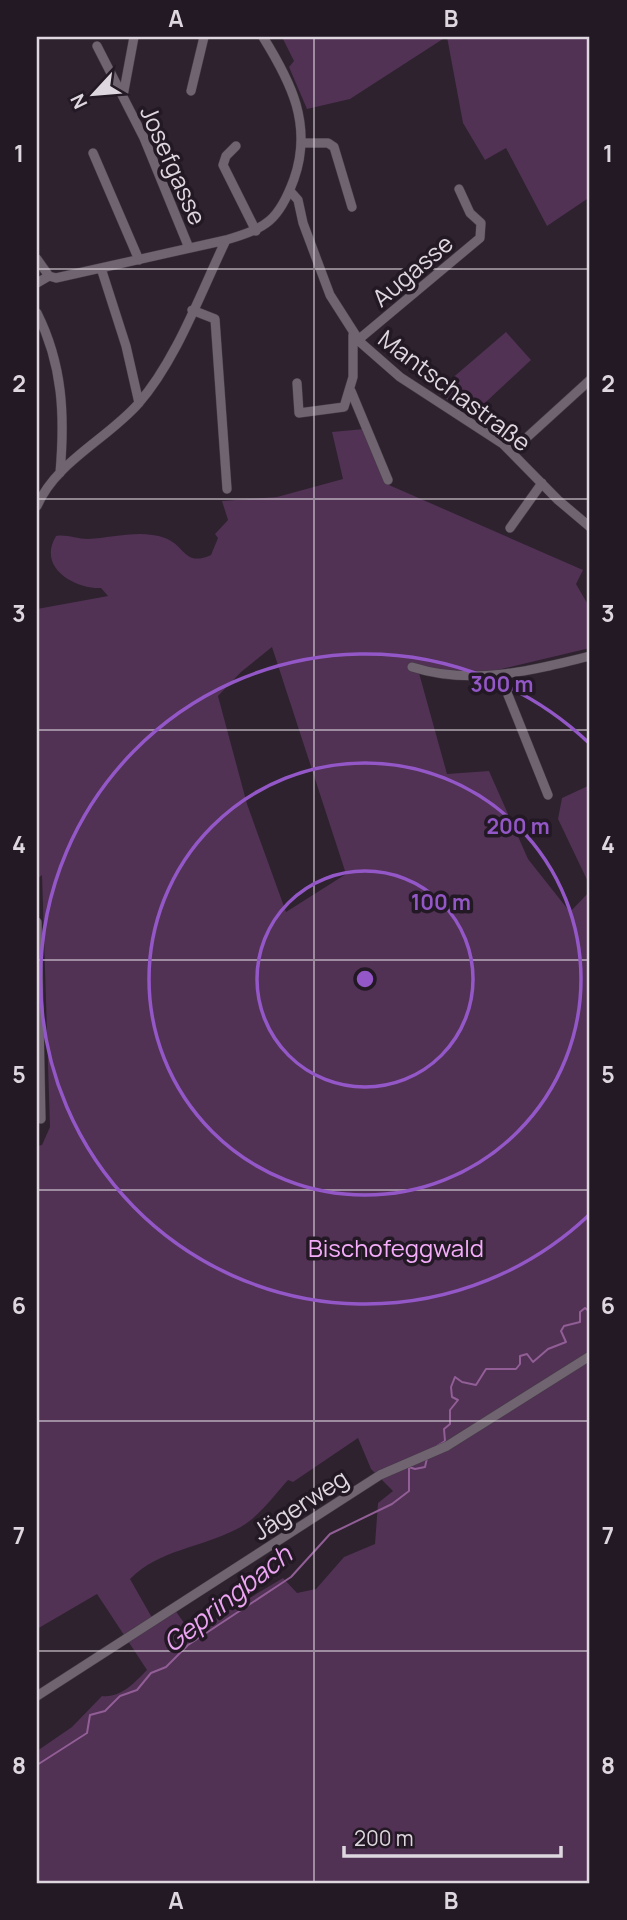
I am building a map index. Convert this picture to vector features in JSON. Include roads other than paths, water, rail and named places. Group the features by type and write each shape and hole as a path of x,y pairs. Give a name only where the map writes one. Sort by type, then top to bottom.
{"street":[{"name":"Josefgasse","path":"122,98 134,37"},
{"path":"191,91 204,37"},
{"path":"37,259 49,276 56,278 226,240 256,231 273,220 290,191 299,165 302,143 300,112 294,95 263,37"},
{"name":"Josefgasse","path":"97,46 144,138 189,248"},
{"path":"302,143 328,143 334,147 352,207"},
{"path":"236,146 226,156 223,165 256,231"},
{"path":"93,153 139,260"},
{"name":"Augasse","path":"355,337 480,238 481,223 470,213 460,189"},
{"name":"Mantschastraße","path":"290,191 298,201 303,223 330,295 355,337 400,377 512,451 590,527"},
{"path":"38,501 60,473 139,403 157,378 226,240"},
{"path":"102,268 126,346 139,403"},
{"path":"37,283 49,276"},
{"path":"192,310 215,319 227,489"},
{"path":"37,313 54,350 62,394 60,473"},
{"path":"297,383 299,413 344,407 351,391 355,337"},
{"path":"512,451 590,380"},
{"path":"351,391 388,480"},
{"path":"510,528 542,483"},
{"path":"412,667 463,677 500,675 590,656"},
{"path":"500,675 548,795"},
{"path":"37,922 41,1119"},
{"name":"Jägerweg","path":"37,1696 380,1475 427,1455 590,1356"}],"waterway":[{"name":"Gepringbach","path":"437,1446 445,1441 444,1429 450,1424 450,1410 458,1400 452,1397 451,1387 455,1377 462,1382 476,1385 486,1369 516,1369 520,1364 520,1356 527,1354 533,1362 548,1349 566,1342 561,1331 564,1326 580,1322 580,1312 585,1308 590,1312"},
{"name":"Gepringbach","path":"37,1765 87,1733 90,1715 105,1711 120,1696 137,1690 151,1673 166,1667 188,1645 291,1577 330,1534 392,1504 409,1491 409,1467 425,1467 427,1458"}],"park label":[{"name":"Bischofeggwald","path":"396,1247"}]}
